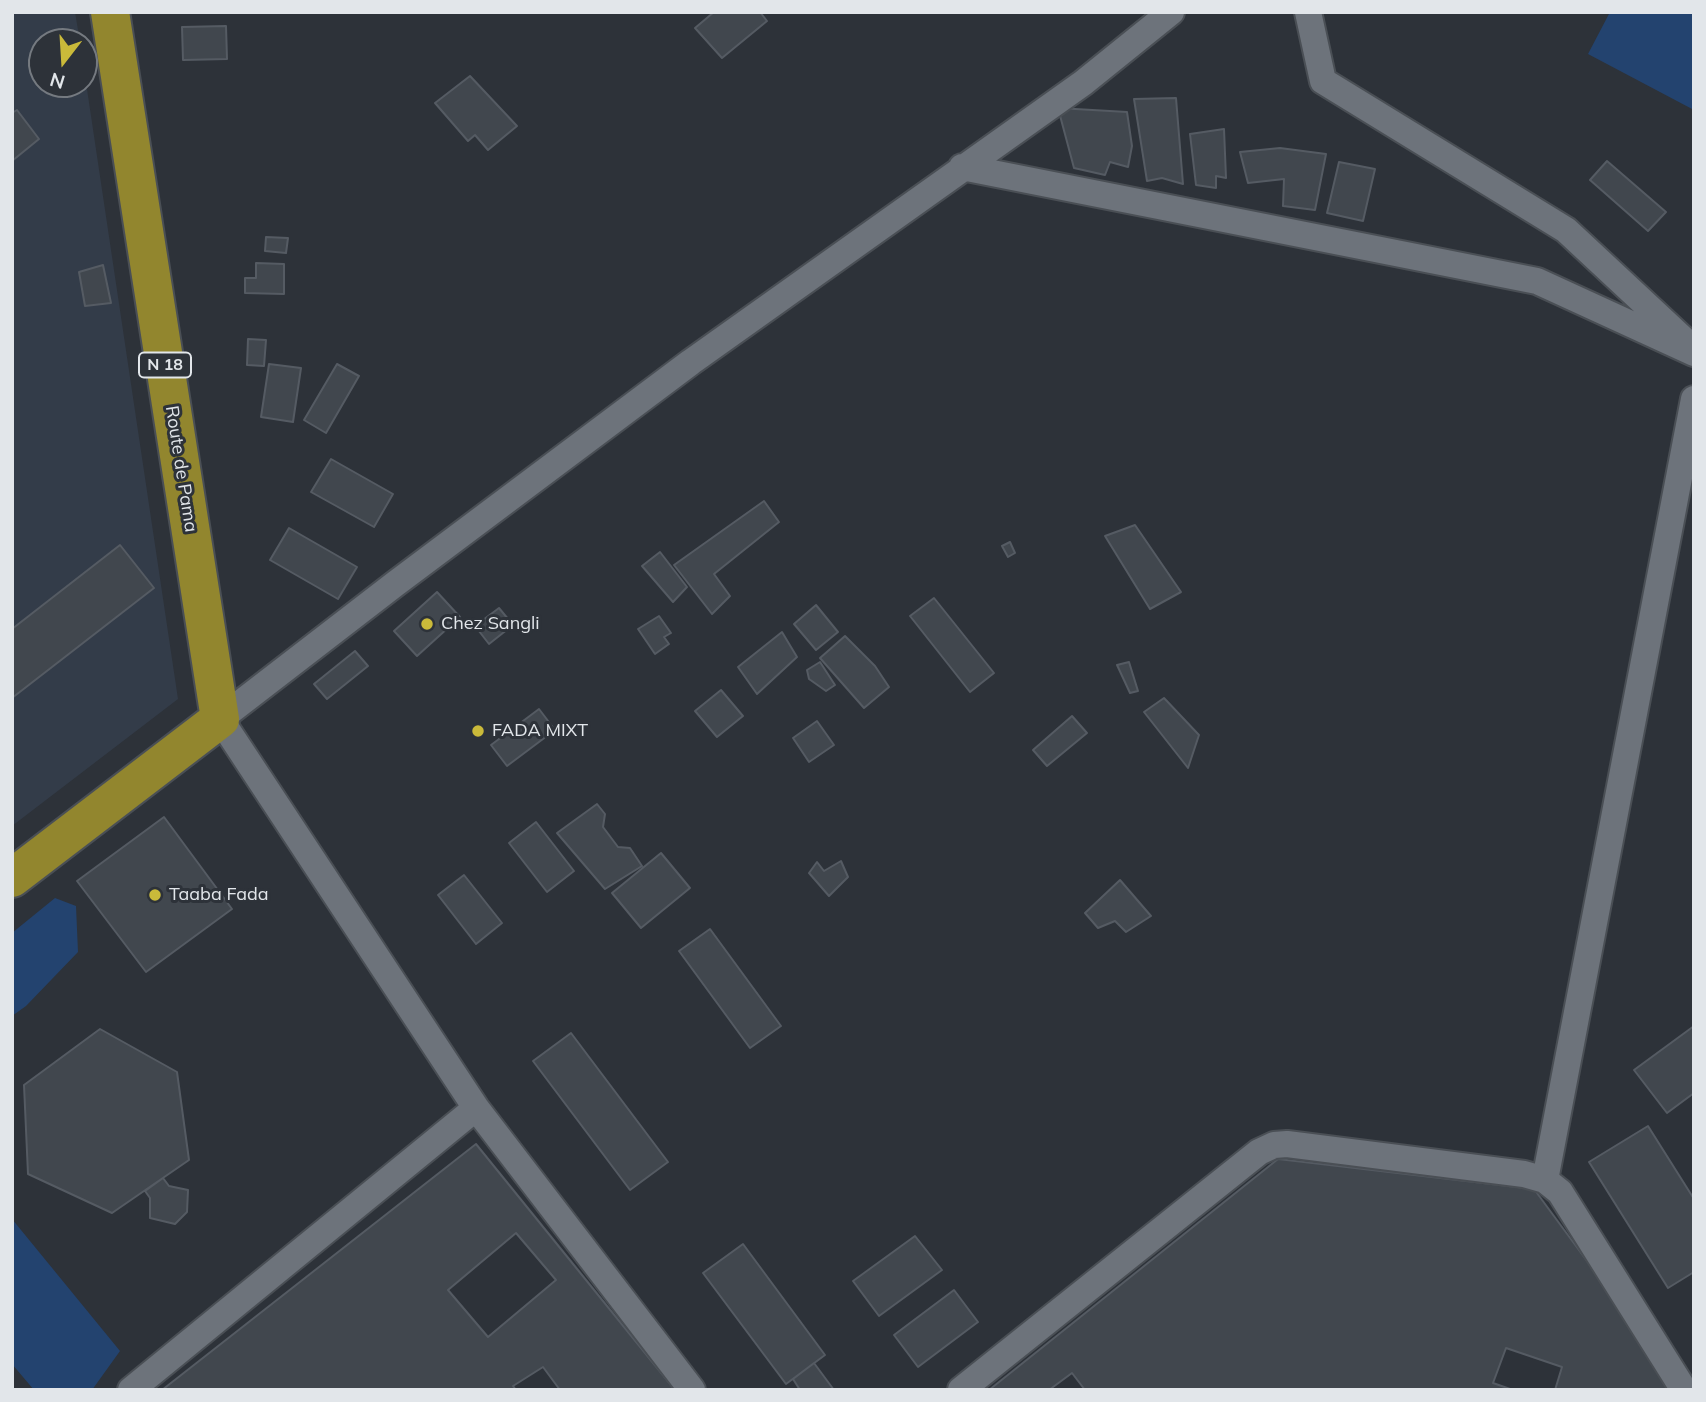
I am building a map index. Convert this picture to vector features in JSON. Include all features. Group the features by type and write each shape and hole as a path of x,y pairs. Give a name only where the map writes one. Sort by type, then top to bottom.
{"highway":[{"name":"Route de Pama","path":"110,12 220,719"},
{"path":"12,878 220,719"}],"street":[{"path":"692,1390 476,1108 220,719 669,379 1083,83 1171,12"},
{"path":"1308,12 1323,80 1566,230 1694,351"},
{"path":"962,167 1537,281 1694,351"},
{"path":"1545,1180 1694,399"},
{"path":"131,1390 476,1108"},
{"path":"961,1390 1259,1152 1274,1145 1287,1144 1524,1174 1545,1180 1560,1192 1684,1390"}],"shaded area":[{"path":"12,12 75,12 78,28 28,28 28,98 88,98 178,699 12,826"},
{"path":"1610,12 1694,12 1694,110 1588,54"},
{"path":"55,898 76,906 78,952 26,1006 12,1016 12,933"},
{"path":"12,1219 120,1351 92,1390 34,1390 12,1364"}],"building":[{"path":"714,12 760,12 767,21 722,58 695,28"},
{"path":"226,26 227,59 183,60 182,27"},
{"path":"470,76 517,126 488,150 475,135 468,141 435,103"},
{"path":"1176,98 1183,184 1162,178 1147,181 1134,99"},
{"path":"1058,108 1127,112 1132,146 1128,167 1110,162 1105,175 1074,168"},
{"path":"17,110 39,139 12,161 12,113"},
{"path":"1224,129 1226,178 1216,176 1216,188 1196,185 1190,134"},
{"path":"1280,148 1326,154 1315,210 1283,206 1284,179 1248,183 1240,152"},
{"path":"1607,161 1666,212 1648,231 1590,180"},
{"path":"1339,162 1375,169 1363,221 1327,213"},
{"path":"266,237 288,238 286,253 265,251"},
{"path":"256,263 284,264 284,294 245,293 245,278 256,278"},
{"path":"103,265 111,303 85,306 79,272"},
{"path":"248,339 266,340 264,366 247,365"},
{"path":"269,364 301,368 293,422 261,417"},
{"path":"337,364 359,376 326,433 304,420"},
{"path":"331,459 393,494 374,527 311,492"},
{"path":"764,501 779,522 714,574 730,596 712,614 674,565"},
{"path":"1135,525 1181,592 1150,609 1105,536"},
{"path":"289,528 357,567 338,599 270,560"},
{"path":"1010,542 1015,553 1008,557 1002,546"},
{"path":"120,545 154,588 12,698 12,629"},
{"path":"660,552 687,587 673,602 642,566"},
{"name":"Chez Sangli","path":"437,592 460,617 417,656 394,631"},
{"path":"934,598 994,673 970,692 910,616"},
{"path":"816,605 838,632 816,650 794,624"},
{"path":"499,608 513,625 489,644 475,626"},
{"path":"659,616 671,633 664,637 669,644 655,654 638,629"},
{"path":"782,632 797,657 757,694 738,667"},
{"path":"845,636 875,666 889,687 864,708 820,658"},
{"path":"355,651 368,666 327,699 314,684"},
{"path":"820,662 835,685 826,691 809,679 807,670"},
{"path":"1129,662 1138,691 1130,693 1117,665"},
{"path":"721,690 743,716 717,737 695,711"},
{"path":"1164,698 1199,735 1188,768 1144,712"},
{"path":"539,709 555,730 507,766 491,745"},
{"path":"1072,716 1087,733 1047,766 1033,750"},
{"path":"817,721 834,745 809,762 793,738"},
{"path":"597,804 605,814 603,827 618,847 630,848 642,866 605,889 557,833"},
{"name":"Taaba Fada","path":"164,817 232,909 146,972 77,881"},
{"path":"536,822 574,871 547,892 509,843"},
{"path":"661,853 690,888 641,928 612,893"},
{"path":"841,861 848,877 829,896 809,873 817,862 824,871"},
{"path":"464,875 502,923 476,944 438,895"},
{"path":"1120,880 1151,916 1126,932 1115,921 1098,928 1085,913"},
{"path":"710,929 781,1026 750,1048 679,951"},
{"path":"1694,1026 1694,1093 1667,1113 1634,1070"},
{"path":"100,1029 177,1072 189,1160 112,1213 28,1174 24,1085"},
{"path":"571,1033 668,1162 630,1190 533,1061"},
{"path":"1648,1126 1694,1199 1694,1272 1668,1288 1589,1162"},
{"path":"476,1144 675,1390 162,1390"},
{"path":"1278,1159 1534,1189 1682,1390 989,1390"},
{"path":"163,1178 169,1186 188,1190 187,1212 175,1224 150,1218 150,1198 145,1191"},
{"path":"516,1233 556,1280 488,1337 448,1290"},
{"path":"915,1236 942,1270 879,1316 853,1281"},
{"path":"743,1244 825,1355 786,1384 703,1273"},
{"path":"954,1290 978,1322 918,1367 894,1335"},
{"path":"1506,1348 1562,1367 1555,1390 1513,1390 1493,1383"},
{"path":"814,1363 834,1390 800,1390 793,1379"},
{"path":"543,1367 560,1390 516,1390 513,1386"},
{"path":"1072,1373 1085,1390 1049,1390"}],"place":[{"name":"Chez Sangli","path":"427,624"},
{"name":"FADA MIXT","path":"478,731"},
{"name":"Taaba Fada","path":"155,895"}]}
